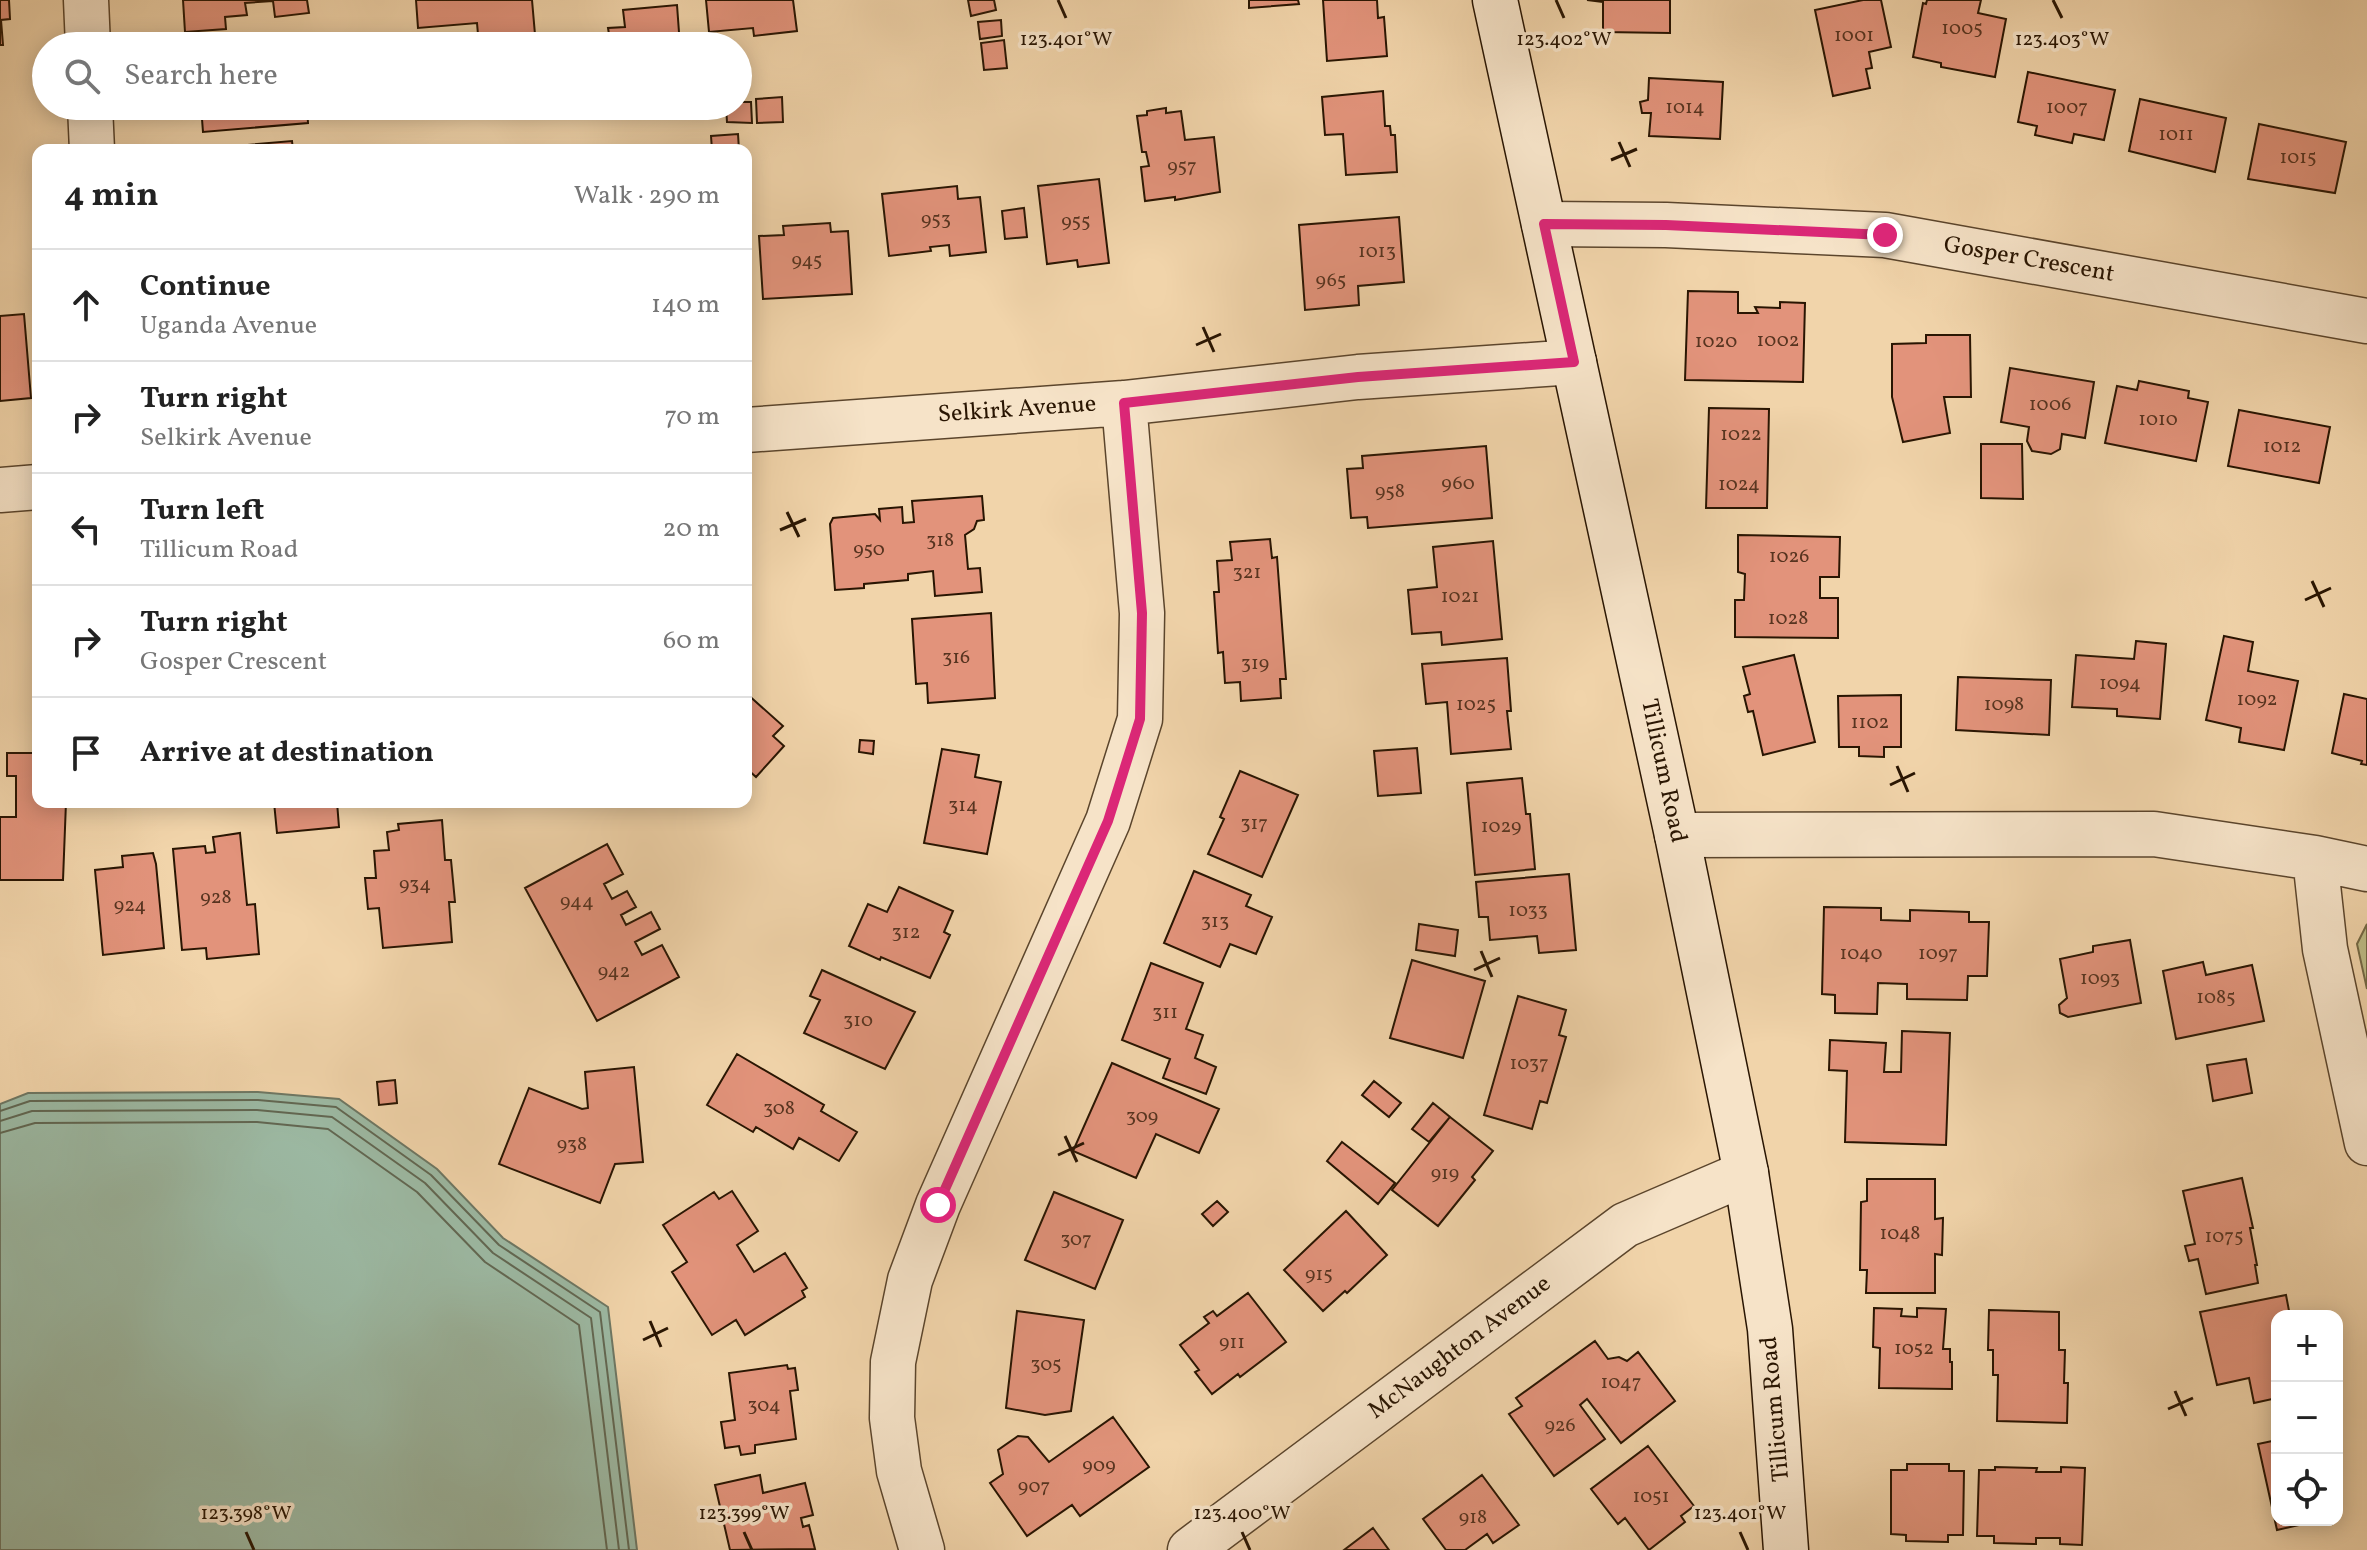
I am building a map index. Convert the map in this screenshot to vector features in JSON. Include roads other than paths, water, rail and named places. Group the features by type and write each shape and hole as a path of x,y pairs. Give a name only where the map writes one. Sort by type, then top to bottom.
{"street":[{"path":"86,0 87,32"},
{"name":"Tillicum Road","path":"1495,0 1677,835 1746,1173 1770,1329 1786,1550"},
{"path":"91,120 92,144"},
{"name":"Gosper Crescent","path":"1544,224 1666,225 1885,235 2367,321"},
{"name":"Selkirk Avenue","path":"752,430 1124,403 1358,377 1574,362"},
{"path":"922,1550 899,1471 892,1418 893,1362 910,1280 938,1205 1108,821 1140,719 1142,613 1124,403"},
{"path":"0,490 32,487"},
{"path":"1677,835 2154,834 2315,858 2367,869"},
{"path":"2315,858 2325,949 2367,1143"},
{"name":"McNaughton Avenue","path":"1190,1550 1625,1225 1746,1173"}],"water":[{"path":"258,1092 339,1099 437,1169 503,1238 608,1307 637,1550 0,1550 0,1104 28,1093"}]}
